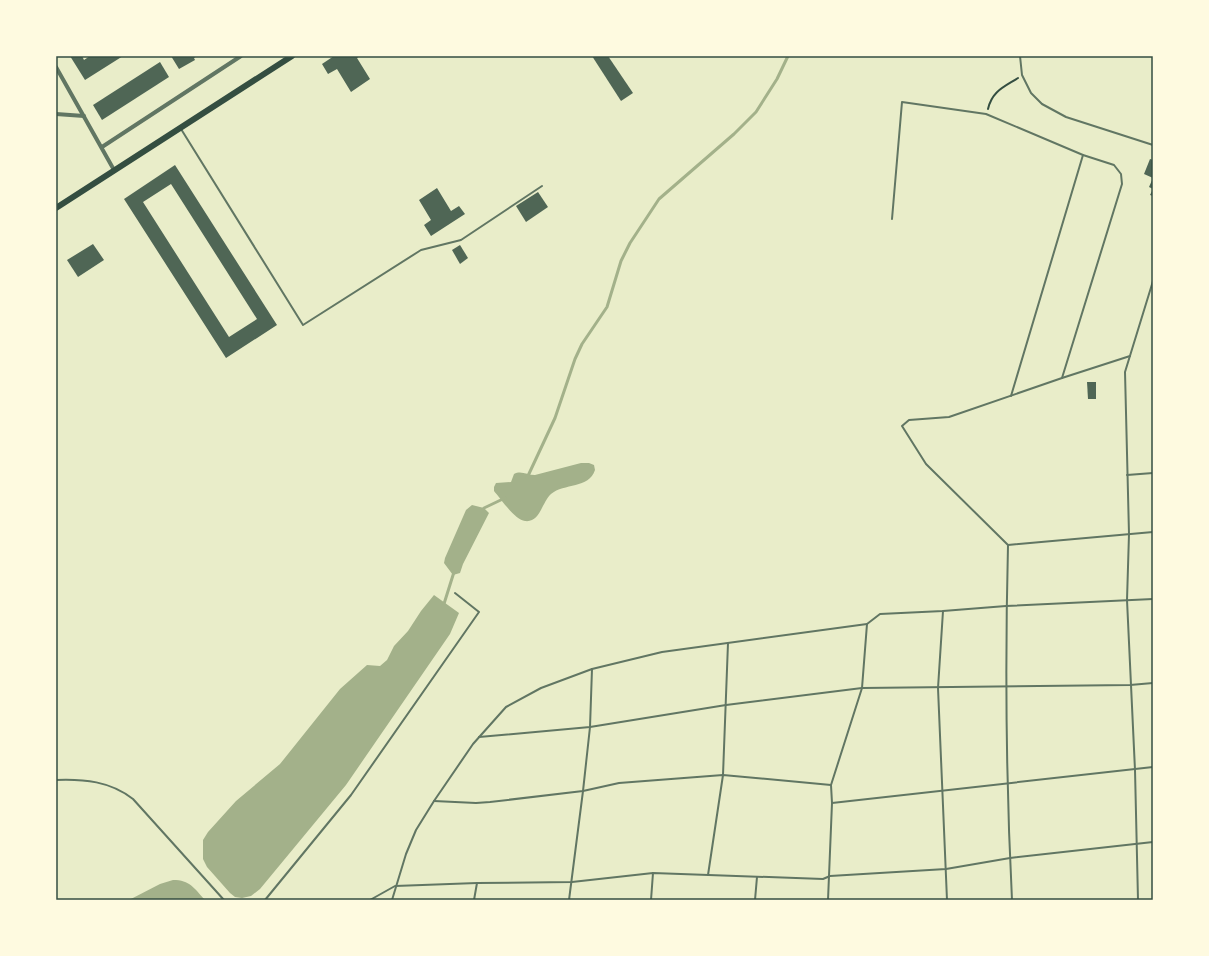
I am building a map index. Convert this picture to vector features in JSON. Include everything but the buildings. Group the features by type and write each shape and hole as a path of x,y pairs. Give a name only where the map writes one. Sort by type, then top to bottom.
{"main road":[{"path":"56,208 292,56"}],"street":[{"path":"102,147 241,56"},
{"path":"56,67 114,170"},
{"path":"56,114 84,116"}],"lane":[{"path":"1020,56 1022,75 1031,93 1042,104 1066,117 1153,145"},
{"path":"892,218 902,102 986,114 1083,155 1114,165 1121,174 1122,184 1062,378"},
{"path":"180,128 303,325 421,250 461,240 542,186"},
{"path":"1011,396 1083,155"},
{"path":"1138,900 1135,770 1127,600 1129,534 1125,372 1153,281"},
{"path":"1012,900 1005,687 1008,545 926,464 902,426 909,420 949,417 1130,356"},
{"path":"1127,474 1153,473"},
{"path":"1008,545 1153,532"},
{"path":"265,900 351,795 479,612 455,593"},
{"path":"392,900 395,886 416,830 473,744 506,707 541,688 592,669 662,652 867,624 880,614 1153,599"},
{"path":"943,611 938,688 947,900"},
{"path":"828,900 832,803 831,785 862,688 867,624"},
{"path":"708,874 723,775 728,643"},
{"path":"569,900 584,791 590,727 592,669"},
{"path":"479,737 590,727 726,704 862,688 1130,685 1153,683"},
{"path":"832,803 1153,767"},
{"path":"434,802 483,803 584,791 619,783 723,775 831,785"},
{"path":"56,780 96,782 106,784 122,791 133,799 224,900"},
{"path":"370,900 395,886 572,882 653,873 823,879 830,876 946,869 1010,858 1153,842"},
{"path":"651,900 653,873"},
{"path":"754,900 758,877"},
{"path":"474,900 477,883"}],"path":[{"path":"986,114 990,100 997,91 1022,75"}],"shaded area":[{"path":"581,463 589,463 594,465 595,470 592,476 582,483 563,488 551,494 534,519 530,521 521,520 517,517 494,491 496,483 511,482 514,474 517,473 535,475"},
{"path":"472,505 484,508 489,513 463,564 460,573 453,575 444,563 445,558 466,510"},
{"path":"434,595 459,613 450,634 346,785 260,889 251,896 242,898 235,897 207,867 203,859 203,840 208,832 236,801 280,764 340,689 367,665 380,666 387,660 394,646 408,631"},
{"path":"173,880 188,883 195,888 205,900 129,900 160,884"}],"waterway":[{"path":"527,478 555,418 575,359 582,344 607,307 621,261 630,243 659,199 734,134 756,112 777,79 788,56"},
{"path":"482,511 484,508 505,498"},
{"path":"443,607 454,572"}]}
